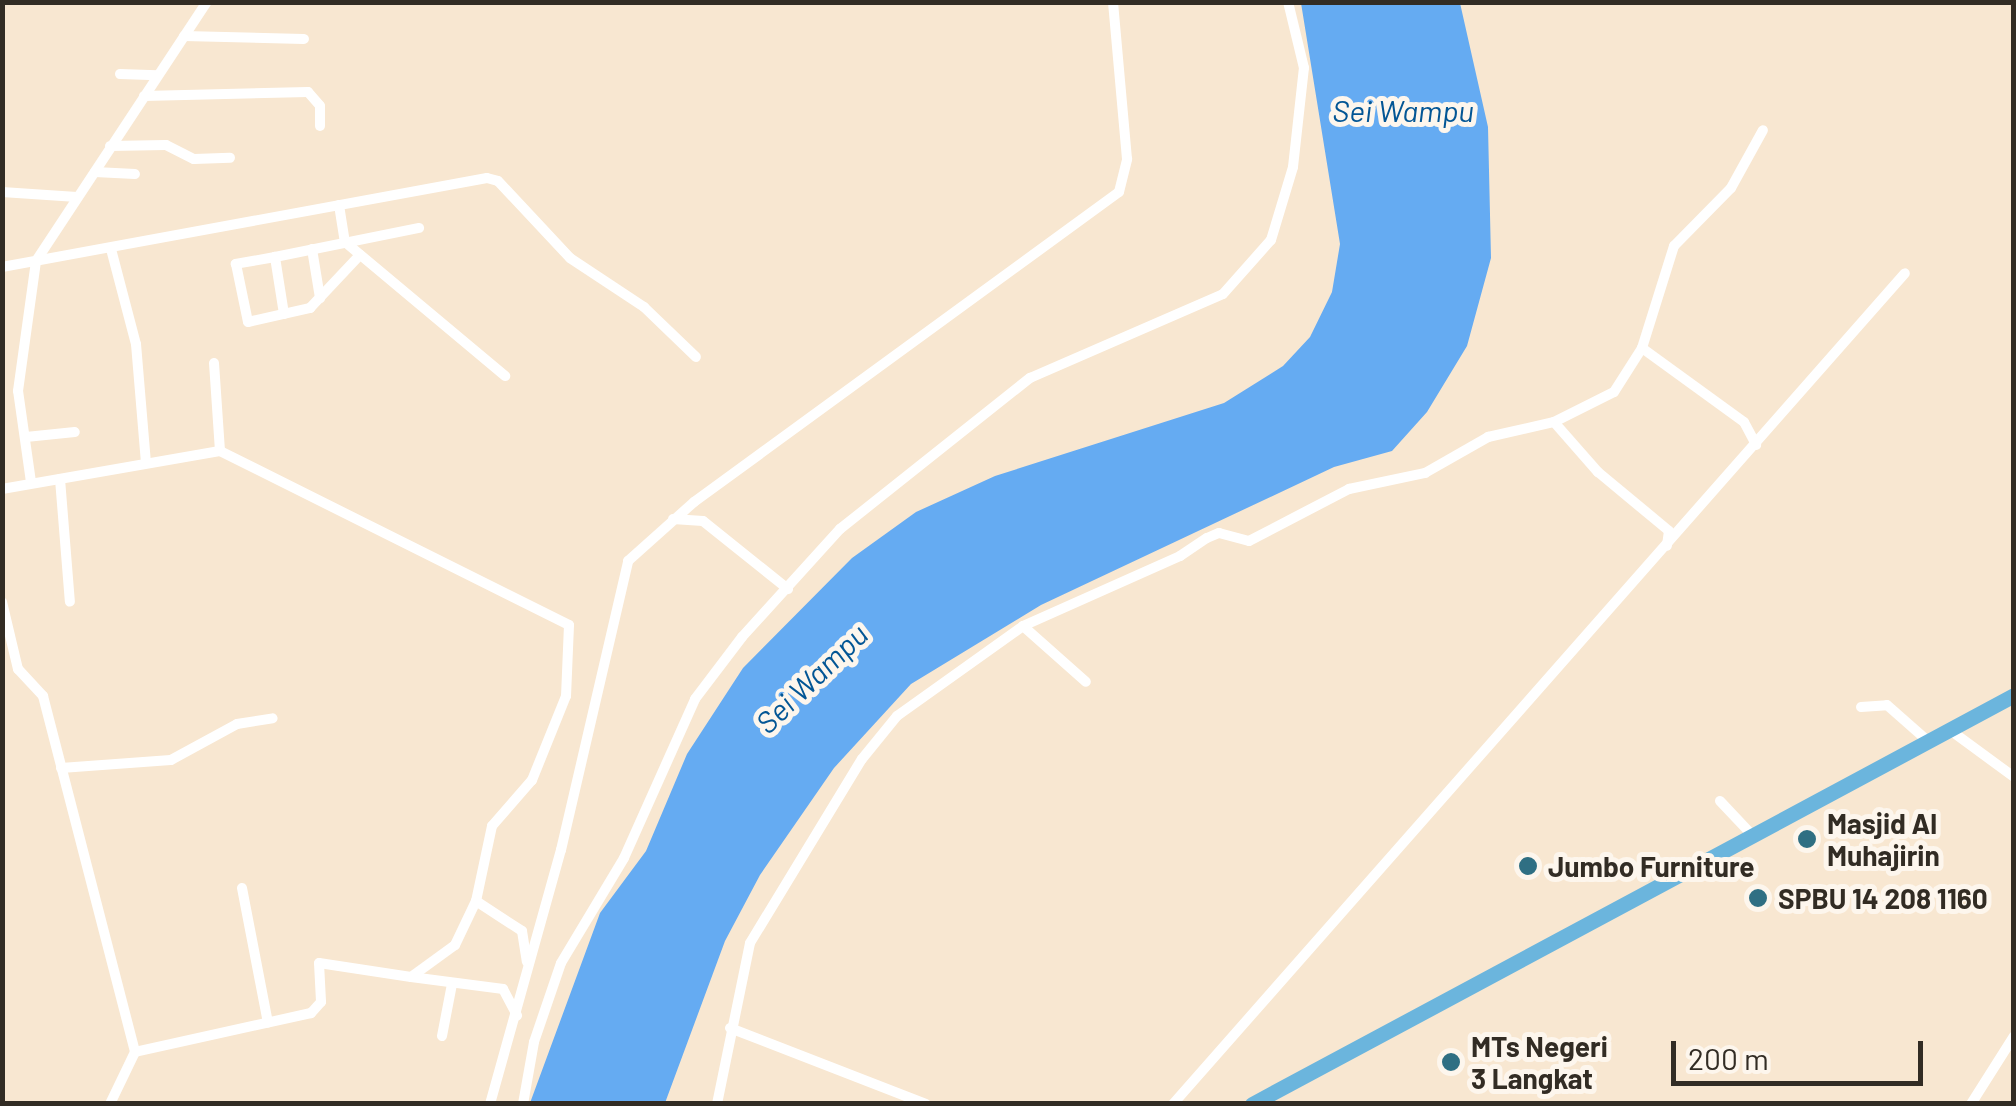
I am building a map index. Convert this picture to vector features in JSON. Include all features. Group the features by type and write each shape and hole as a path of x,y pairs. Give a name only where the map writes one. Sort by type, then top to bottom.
{"highway":[{"path":"1252,1104 2014,695"}],"street":[{"path":"31,482 18,391 36,261 207,2"},
{"path":"490,1104 517,1016 625,568 639,546 672,520 1119,192 1127,160 1112,2"},
{"path":"523,1104 530,1058 561,964 624,858 695,699 788,589 840,529 1030,378 1238,283 1278,228 1293,167 1304,68 1288,2"},
{"path":"184,36 304,38"},
{"path":"120,74 157,75"},
{"path":"144,96 308,92 320,106 320,126"},
{"path":"717,1104 750,943 862,758 897,716 1023,626 1180,556 1207,538 1219,533 1248,541 1349,489 1425,473 1488,437 1554,422 1614,392 1642,348 1674,246 1731,188 1762,130"},
{"path":"110,146 166,146 194,159 230,158"},
{"path":"95,172 135,174"},
{"path":"2,267 339,204 498,181 570,258 644,307 696,357"},
{"path":"2,192 78,197"},
{"path":"339,204 345,242 506,376"},
{"path":"360,255 310,308 248,322 236,264 419,228"},
{"path":"111,249 136,344 146,462"},
{"path":"312,249 320,298"},
{"path":"274,257 284,314"},
{"path":"1173,1104 1905,273"},
{"path":"1642,348 1744,422 1770,429"},
{"path":"214,363 220,451"},
{"path":"1554,422 1598,472 1668,531 1667,547"},
{"path":"1744,422 1756,444"},
{"path":"26,436 75,432"},
{"path":"2,490 220,451 569,625 566,696 532,780 492,826 476,901 455,945 411,977"},
{"path":"60,479 70,602"},
{"path":"672,520 704,521 788,589"},
{"path":"2,602 6,634 20,673 43,696 135,1052 110,1104"},
{"path":"1023,626 1086,682"},
{"path":"1861,707 1886,705 1929,742"},
{"path":"60,768 171,760 237,724 273,718"},
{"path":"1950,730 2014,778"},
{"path":"1720,801 1754,837"},
{"path":"242,888 268,1022"},
{"path":"476,901 522,930 526,978"},
{"path":"135,1052 319,1007 318,963 503,989 517,1016"},
{"path":"442,1036 452,984"},
{"path":"730,1028 926,1104"},
{"path":"1971,1104 2014,1036"},
{"path":"498,1081 516,1062 530,1058"}],"water":[{"name":"Sei Wampu","path":"1301,3 1460,3 1488,127 1491,258 1467,346 1427,412 1392,451 1334,467 1041,605 911,684 834,768 760,875 725,941 665,1103 530,1103 600,913 646,851 687,754 743,668 852,558 916,512 995,476 1224,403 1283,366 1310,337 1332,292 1340,244"}],"place":[{"name":"Masjid Al Muhajirin","path":"1807,839"},
{"name":"Jumbo Furniture","path":"1528,866"},
{"name":"SPBU 14 208 1160","path":"1758,898"},
{"name":"MTs Negeri 3 Langkat","path":"1451,1062"}]}
